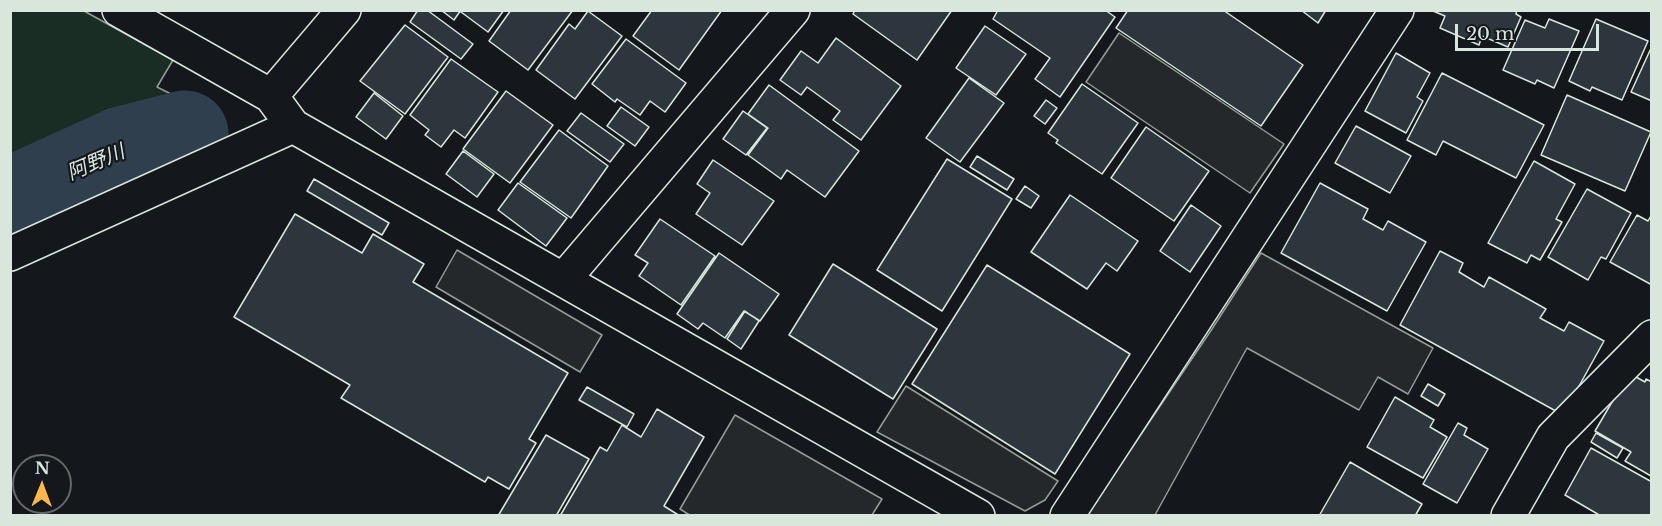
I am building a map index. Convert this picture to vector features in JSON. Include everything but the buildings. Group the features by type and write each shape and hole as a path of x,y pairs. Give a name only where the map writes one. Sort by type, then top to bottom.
{"street":[{"path":"119,10 271,96 293,126 978,516"},
{"path":"271,96 344,10"},
{"path":"564,279 793,10"},
{"path":"1067,516 1397,10"},
{"path":"10,254 293,126"},
{"path":"1508,516 1552,437 1652,337"}],"green space":[{"path":"10,11 84,11 173,60 157,87 177,97 11,174"}],"shaded area":[{"path":"1119,33 1284,144 1250,193 1086,82"},
{"path":"457,250 602,335 580,372 436,287"},
{"path":"1261,253 1433,348 1408,394 1378,377 1359,410 1247,348 1155,515 1086,516 1212,329"},
{"path":"906,386 1058,481 1045,500 1025,511 877,432"},
{"path":"735,415 882,499 872,515 691,516 680,509"}],"waterway":[{"name":"阿野川","path":"10,201 122,150 185,134"}]}
